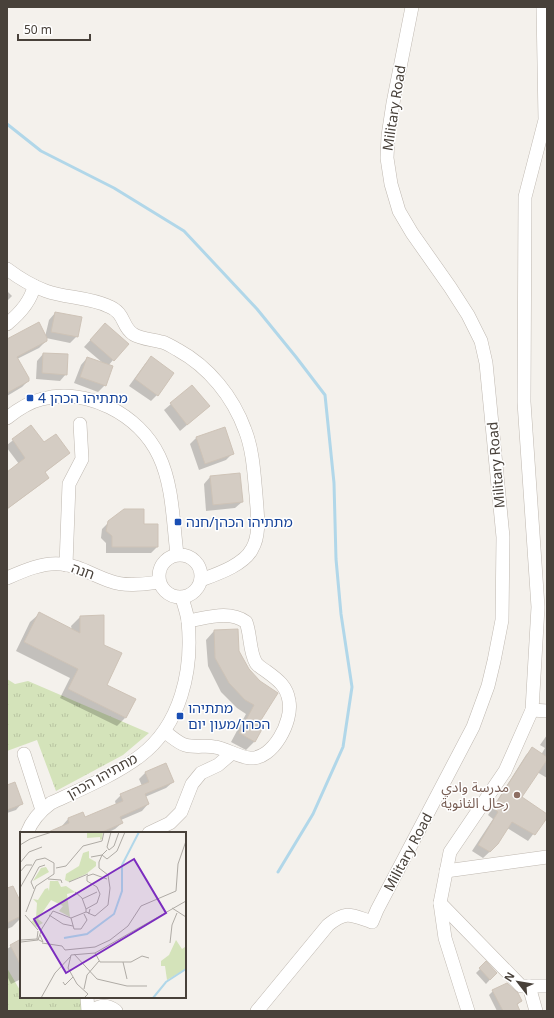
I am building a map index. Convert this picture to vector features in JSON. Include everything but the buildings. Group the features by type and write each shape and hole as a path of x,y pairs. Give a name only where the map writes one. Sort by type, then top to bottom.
{"street":[{"name":"Military Road","path":"257,1011 328,925 338,917 345,915 353,916 372,922 473,727 488,686 502,620 503,537 486,363 481,341 461,304 412,233 399,211 391,184 387,158 392,109 412,7"},
{"path":"468,1011 445,938 440,903 450,852 505,770 532,710 542,604 524,402 525,198 545,120 543,7"},
{"path":"7,269 34,286 47,292 99,302 110,306 119,312 128,329 134,335 166,343 194,359 218,384 238,414 246,431 254,474 257,516 255,542 252,550 246,557 235,565 201,580"},
{"path":"7,324 28,301 34,286"},
{"path":"7,418 26,405 40,399 54,396 68,396 84,397 99,402 114,409 128,419 152,443 159,455 165,471 169,487 177,554"},
{"path":"66,565 69,484 70,478 82,459 80,424"},
{"path":"177,554 186,555 193,558 200,567 202,574 201,580 198,589 190,595 182,598 168,594 161,586 158,575 163,562 170,557 177,554"},
{"name":"חנה","path":"7,578 32,568 60,564 112,582 136,584 159,582"},
{"name":"מתתיהו הכהן","path":"27,832 34,818 51,803 116,771 140,756 164,732 174,716 182,694 187,672 188,621 182,598"},
{"path":"164,732 184,745 216,747 250,758 258,757 271,749 280,736 286,724 289,712 290,702 282,683 257,665 252,652 246,622 240,617 222,615 188,621"},
{"path":"532,710 547,711"},
{"path":"151,832 170,823 181,812 192,784 201,773 218,765 232,753"},
{"path":"24,754 42,810"},
{"path":"446,872 547,857"},
{"path":"440,903 521,986 547,986"},
{"path":"529,986 536,1011"},
{"path":"87,998 88,1011"},
{"path":"103,998 116,1011"},
{"path":"92,1011 96,1008 106,1006 116,1011"}],"green space":[{"path":"7,679 15,684 28,681 149,733 123,755 56,791 37,740 7,751"},
{"path":"7,968 20,990 20,998 83,998 84,1011 7,1011"}],"waterway":[{"path":"7,124 41,151 114,188 184,231 257,309 325,395 334,483 336,559 341,614 352,687 343,747 313,814 278,872"}],"place":[{"name":"מתתיהו הכהן 4","path":"30,398"},
{"name":"מתתיהו הכהן/חנה","path":"178,522"},
{"name":"מתתיהו הכהן/מעון יום","path":"180,716"},
{"name":"مدرسة وادي رحال الثانوية","path":"517,795"}]}
